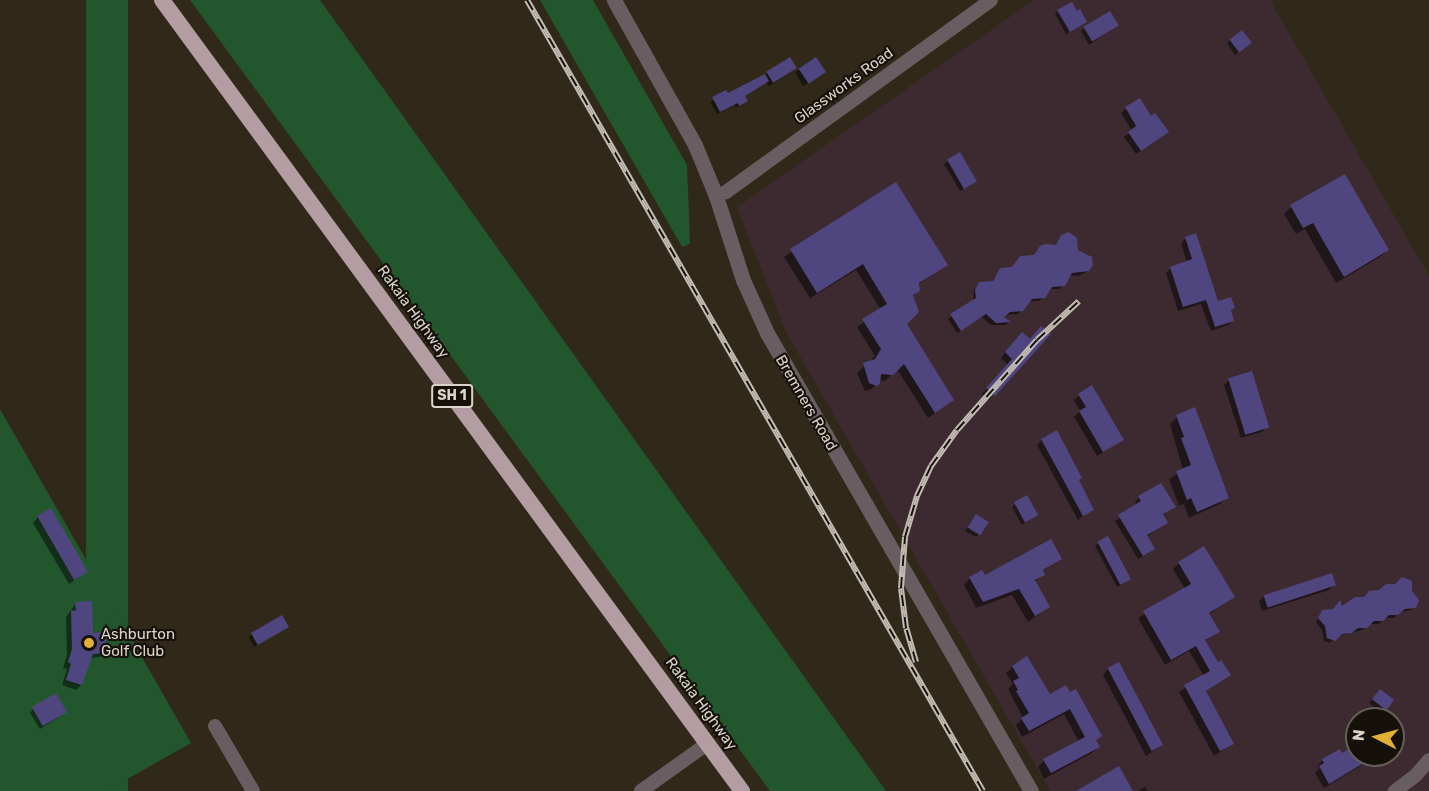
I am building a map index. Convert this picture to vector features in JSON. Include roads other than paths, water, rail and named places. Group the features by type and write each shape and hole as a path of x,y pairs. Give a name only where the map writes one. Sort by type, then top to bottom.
{"highway":[{"name":"Rakaia Highway","path":"162,0 742,791"}],"street":[{"name":"Bremners Road","path":"614,0 681,116 716,196 743,280 767,333 1031,791"},
{"name":"Glassworks Road","path":"716,196 726,192 990,0"},
{"path":"215,726 253,791"},
{"path":"641,791 707,744"},
{"path":"1395,791 1416,775 1429,760"}],"railway":[{"path":"527,0 983,791"},
{"path":"916,662 906,628 901,588 905,537 917,496 931,466 957,430 1037,340 1079,301"}],"place":[{"name":"Ashburton Golf Club","path":"89,643"}]}
